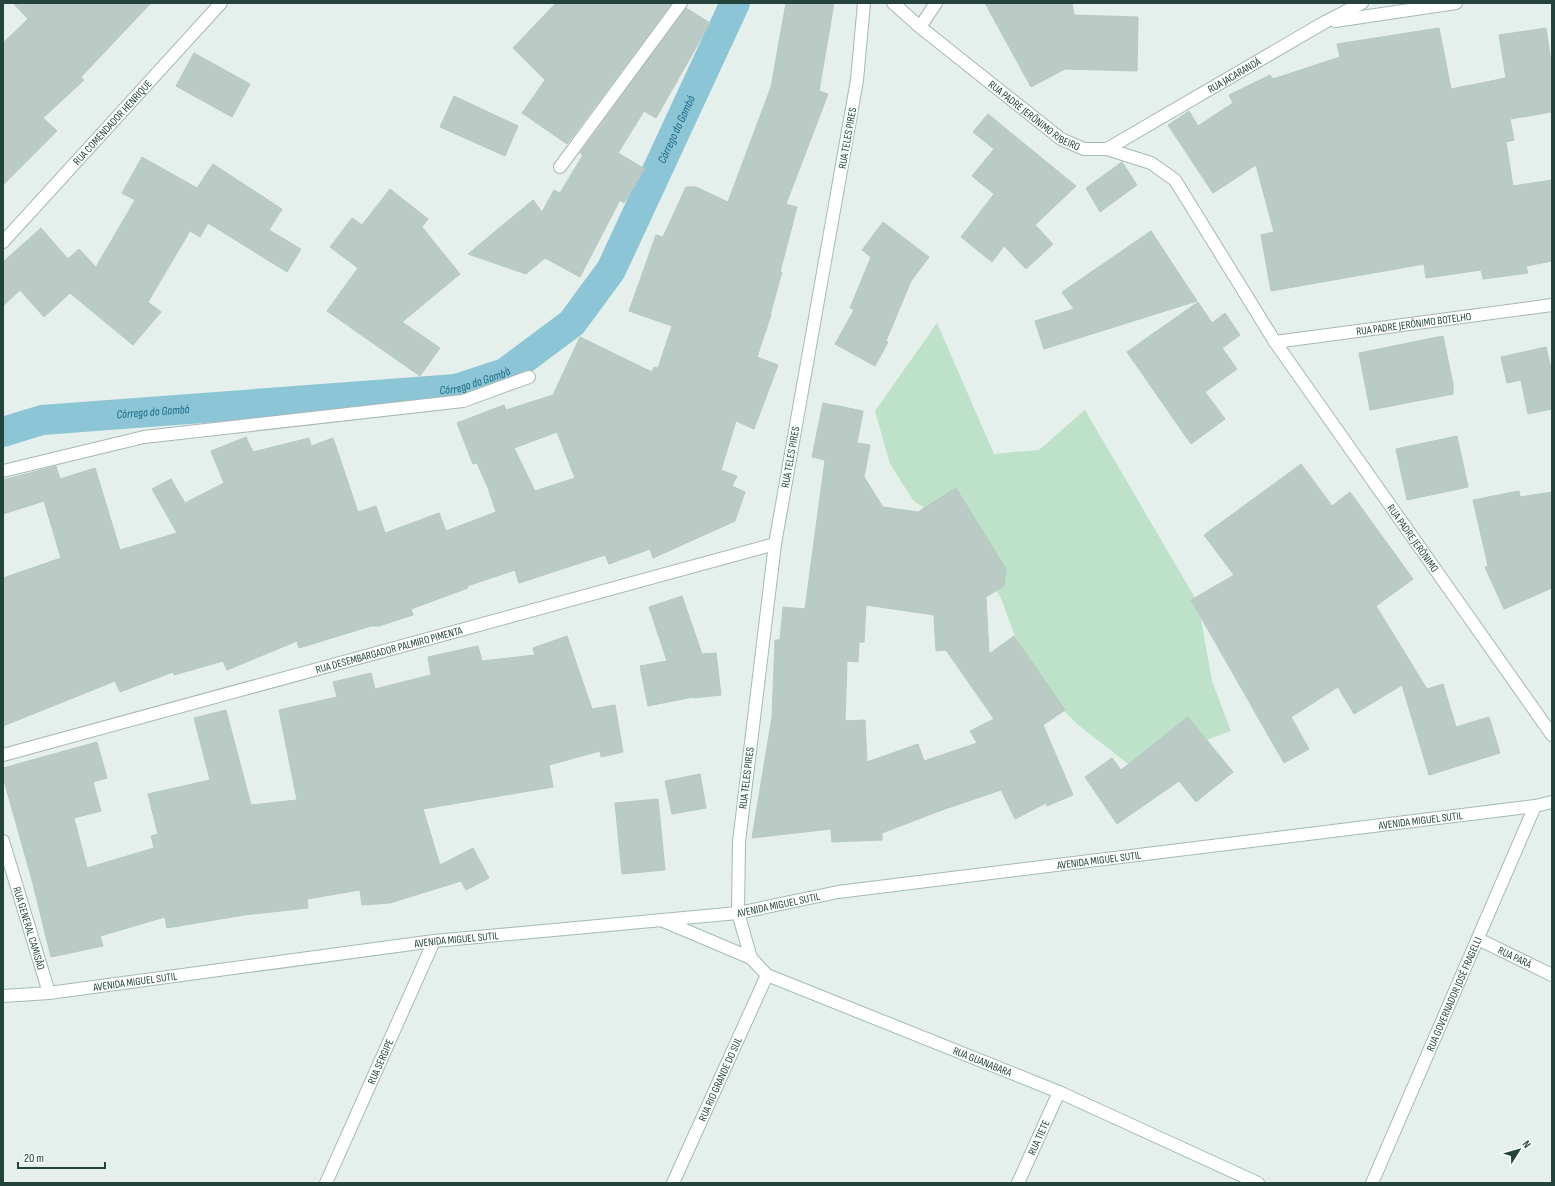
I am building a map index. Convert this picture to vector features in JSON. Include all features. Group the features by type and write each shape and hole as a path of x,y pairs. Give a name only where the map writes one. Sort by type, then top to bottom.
{"street":[{"name":"RUA COMENDADOR HENRIQUE","path":"3,242 221,3"},
{"path":"560,167 681,3"},
{"name":"RUA TELES PIRES","path":"738,913 739,842 775,544 857,80 864,3"},
{"name":"RUA PADRE JERÔNIMO RIBEIRO","path":"893,3 920,27 1061,139 1084,149 1107,149 1151,163 1175,180 1275,342"},
{"path":"920,27 936,3"},
{"name":"RUA JACARANDÁ","path":"1107,149 1324,22 1362,3"},
{"path":"1324,22 1456,3"},
{"name":"RUA PADRE JERÔNIMO BOTELHO","path":"1275,342 1552,305"},
{"name":"RUA PADRE JERÔNIMO","path":"1275,342 1552,734"},
{"path":"3,471 144,437 463,401 529,377"},
{"name":"RUA DESEMBARGADOR PALMIRO PIMENTA","path":"3,755 775,544"},
{"name":"AVENIDA MIGUEL SUTIL","path":"3,996 49,993 434,941 738,913 838,892 1536,806 1552,802"},
{"name":"RUA GOVERNADOR JOSÉ FRAGELLI","path":"1372,1183 1536,806"},
{"name":"RUA GENERAL CAMISÃO","path":"3,841 49,993"},
{"name":"RUA GUANABARA","path":"738,913 751,958 767,975 1059,1092 1258,1183"},
{"path":"660,920 751,958"},
{"name":"RUA PARÁ","path":"1478,939 1552,975"},
{"name":"RUA SERGIPE","path":"326,1183 434,941"},
{"name":"RUA RIO GRANDE DO SUL","path":"673,1183 767,975"},
{"name":"RUA TIETE","path":"1018,1183 1059,1092"}],"green space":[{"path":"937,323 994,454 1039,450 1085,410 1198,603 1212,681 1231,731 1132,767 1077,724 1030,677 1002,601 974,544 913,500 890,464 875,411"}],"building":[{"path":"13,3 151,3 81,77 84,80 43,118 57,131 3,185 3,43 28,19"},
{"path":"556,3 672,3 567,144 522,113 545,80 513,48"},
{"path":"786,3 834,3 819,91 828,94 786,204 797,207 780,272 782,272 771,315 757,357 778,365 754,429 736,421 721,470 737,476 732,486 745,492 735,521 653,558 650,549 609,564 605,555 519,583 515,570 467,586 468,588 411,609 413,615 379,626 371,626 299,648 297,641 227,670 223,661 174,675 173,672 120,692 115,681 3,726 3,578 61,558 44,501 3,514 3,480 56,466 60,479 95,468 120,550 177,533 152,489 171,479 185,503 224,483 211,451 246,437 253,452 309,438 311,446 333,438 358,512 376,506 385,533 439,513 446,531 496,512 488,488 477,463 473,464 457,423 504,405 506,410 553,395 580,337 652,372 654,367 658,368 672,326 629,311 656,235 663,237 686,187 696,187 728,202 771,87","holes":["557,432 575,478 535,491 514,448"]},
{"path":"985,3 1072,3 1074,15 1138,17 1137,71 1065,69 1031,87"},
{"path":"686,8 710,23 656,118 644,111 618,153 645,169 624,203 620,200 580,277 545,258 526,274 468,254 533,200 542,212 554,190 560,193 583,155 580,153"},
{"path":"1439,28 1451,89 1506,78 1499,35 1546,28 1552,69 1552,112 1510,119 1514,140 1506,142 1513,186 1552,180 1552,261 1526,266 1528,273 1483,279 1481,270 1426,278 1424,264 1271,291 1261,235 1274,232 1256,165 1213,193 1168,125 1189,111 1198,126 1233,103 1229,95 1270,75 1273,79 1340,57 1337,44"},
{"path":"194,53 250,84 232,117 176,86"},
{"path":"454,96 518,126 505,156 440,127"},
{"path":"988,114 1076,186 1035,225 1053,244 1026,269 1004,246 992,262 961,237 994,194 972,176 994,149 973,132"},
{"path":"142,157 197,188 213,164 282,209 269,230 301,249 287,272 208,223 200,237 190,231 148,302 161,312 133,345 70,293 44,317 20,290 3,306 3,262 41,228 68,259 79,249 96,267 135,200 122,193"},
{"path":"1122,162 1137,185 1100,212 1086,188"},
{"path":"390,189 428,219 422,227 460,274 402,322 440,348 420,376 327,311 358,268 330,247 352,218 362,225"},
{"path":"883,222 929,257 911,281 886,341 888,342 875,366 835,344 854,310 850,308 871,257 862,250"},
{"path":"1151,231 1197,301 1044,349 1035,321 1074,309 1062,292"},
{"path":"1198,302 1212,323 1225,313 1240,335 1222,348 1237,369 1205,392 1225,419 1191,444 1127,352"},
{"path":"1443,336 1453,384 1453,394 1370,410 1359,353"},
{"path":"1546,347 1552,374 1552,409 1528,414 1521,380 1507,383 1501,357"},
{"path":"823,403 863,411 857,443 870,445 864,477 883,507 918,512 956,488 1006,569 1004,586 986,597 989,654 1014,636 1065,710 1043,725 1073,795 1047,806 1046,803 1015,819 1001,790 942,810 882,833 882,840 832,842 831,829 752,838 772,717 775,640 780,640 783,607 805,609 825,460 812,457","holes":["866,605 934,615 936,651 946,650 994,719 970,731 977,743 924,761 918,744 867,762 865,720 845,721 847,661 858,662 859,642 864,642"]},
{"path":"1457,436 1468,487 1407,500 1396,449"},
{"path":"1301,464 1332,506 1350,492 1413,579 1376,606 1427,689 1443,684 1456,727 1489,717 1500,753 1429,775 1402,685 1354,714 1338,687 1291,717 1309,749 1284,763 1191,600 1234,575 1204,535"},
{"path":"1519,491 1520,497 1552,492 1552,588 1504,609 1485,567 1488,566 1473,500"},
{"path":"682,596 702,654 716,653 721,695 693,697 648,706 640,666 667,661 649,607"},
{"path":"567,636 592,709 615,705 623,752 601,757 600,751 549,765 553,787 423,809 440,865 473,848 489,878 466,890 461,881 390,903 362,905 360,890 307,899 308,908 244,915 167,928 165,917 100,936 103,946 51,957 32,880 3,777 3,768 97,742 107,778 93,782 101,811 74,818 87,868 154,848 151,836 158,834 148,794 210,780 194,718 226,710 251,805 297,800 279,710 337,697 333,682 371,673 375,689 431,675 428,657 478,646 482,661 535,655 533,648"},
{"path":"1188,717 1233,772 1196,802 1179,781 1117,824 1085,777 1112,758 1121,770"},
{"path":"700,774 706,808 672,814 665,781"},
{"path":"658,799 665,870 622,874 615,803"}],"waterway":[{"name":"Córrego do Gambá","path":"3,432 42,420 456,389 505,373 572,323 611,270 735,3"}]}
